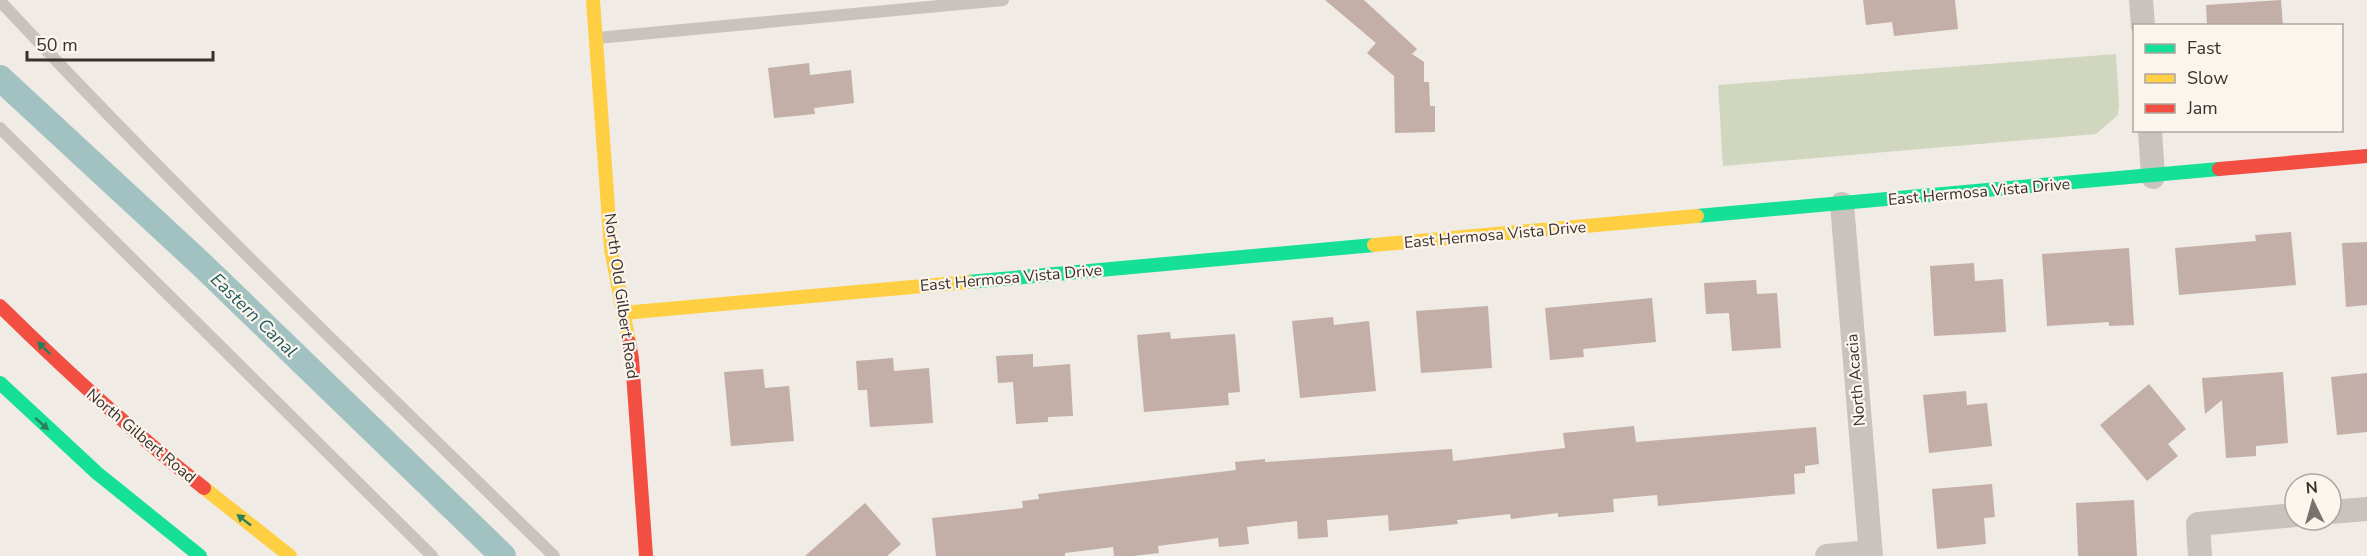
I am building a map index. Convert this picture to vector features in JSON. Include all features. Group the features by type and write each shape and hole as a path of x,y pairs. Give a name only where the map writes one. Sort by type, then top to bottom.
{"street":[{"name":"North Old Gilbert Road","path":"593,0 611,249 632,359 646,556"},
{"path":"2141,0 2143,24"},
{"path":"2150,132 2153,177"},
{"name":"East Hermosa Vista Drive","path":"623,313 2367,156"},
{"name":"North Acacia","path":"1842,204 1870,554"},
{"name":"North Gilbert Road","path":"0,306 78,382 165,458 290,556"},
{"path":"0,383 36,420 120,493 200,556"},
{"path":"2343,511 2367,509"},
{"path":"2200,556 2198,524 2283,516"},
{"path":"1827,556 1870,554"}],"lane":[{"path":"596,38 1004,0"},
{"path":"0,1 107,115 247,256 554,556"},
{"path":"0,128 432,556"}],"green space":[{"path":"2116,54 2118,115 2096,134 1723,166 1718,85"}],"building":[{"path":"1325,0 1364,0 1417,49 1412,54 1424,62 1424,82 1429,82 1430,106 1435,106 1435,132 1395,133 1394,76 1367,53 1376,43"},
{"path":"1863,0 1955,0 1958,29 1894,36 1892,22 1866,25"},
{"path":"2281,0 2283,24 2207,24 2206,5"},
{"path":"809,63 810,75 851,70 854,103 814,108 815,114 774,118 768,68"},
{"path":"2291,232 2296,285 2179,295 2175,248 2256,241 2255,235"},
{"path":"2367,242 2367,305 2346,307 2342,243"},
{"path":"2129,248 2134,325 2109,326 2109,322 2047,326 2042,254"},
{"path":"1974,263 1975,281 2003,279 2006,332 1934,336 1930,266"},
{"path":"1756,280 1757,294 1777,293 1781,348 1732,351 1729,313 1706,314 1704,283"},
{"path":"1652,298 1656,342 1583,349 1584,357 1550,360 1545,308"},
{"path":"1488,306 1492,368 1421,373 1416,311"},
{"path":"1333,317 1334,325 1369,321 1376,391 1300,398 1292,321"},
{"path":"1170,332 1171,339 1235,334 1240,392 1228,393 1229,405 1144,412 1137,335"},
{"path":"1033,354 1033,367 1070,364 1073,416 1048,417 1048,422 1016,424 1013,382 998,383 996,356"},
{"path":"893,358 894,371 929,368 933,423 870,427 867,390 858,390 856,361"},
{"path":"763,369 765,388 789,386 794,441 731,446 724,372"},
{"path":"2283,372 2288,443 2256,446 2256,456 2226,458 2222,400 2205,414 2202,378"},
{"path":"2367,373 2367,432 2337,435 2331,377"},
{"path":"2149,384 2186,429 2168,444 2178,456 2147,481 2100,425"},
{"path":"1966,391 1967,405 1987,403 1992,446 1929,453 1923,395"},
{"path":"1634,426 1636,442 1816,427 1819,464 1805,466 1805,473 1794,474 1795,494 1658,506 1657,495 1613,499 1614,512 1558,517 1558,513 1511,519 1510,514 1457,520 1458,524 1389,531 1388,515 1327,520 1328,537 1298,539 1297,521 1247,527 1249,544 1219,547 1218,538 1158,546 1159,553 1133,556 1114,556 1113,547 1065,553 1065,556 936,556 932,518 1023,508 1022,501 1039,499 1038,494 1236,470 1235,462 1265,459 1265,462 1452,449 1453,461 1565,448 1563,433"},
{"path":"1992,484 1995,517 1984,518 1986,544 1937,549 1932,489"},
{"path":"2134,500 2137,556 2078,556 2076,503"},
{"path":"865,503 901,544 887,556 805,556"}],"waterway":[{"name":"Eastern Canal","path":"0,78 201,264 503,556"}],"traffic: fast":[{"path":"1697,216 2219,169"},
{"path":"968,282 1374,245"},
{"path":"0,383 97,473 200,556"}],"traffic: slow":[{"path":"593,0 611,249 629,342"},
{"path":"1374,245 1697,216"},
{"path":"623,313 968,282"},
{"path":"204,488 290,556"}],"traffic: jam":[{"path":"2219,169 2367,156"},
{"path":"0,306 99,400 204,488"},
{"path":"629,342 646,556"}]}
